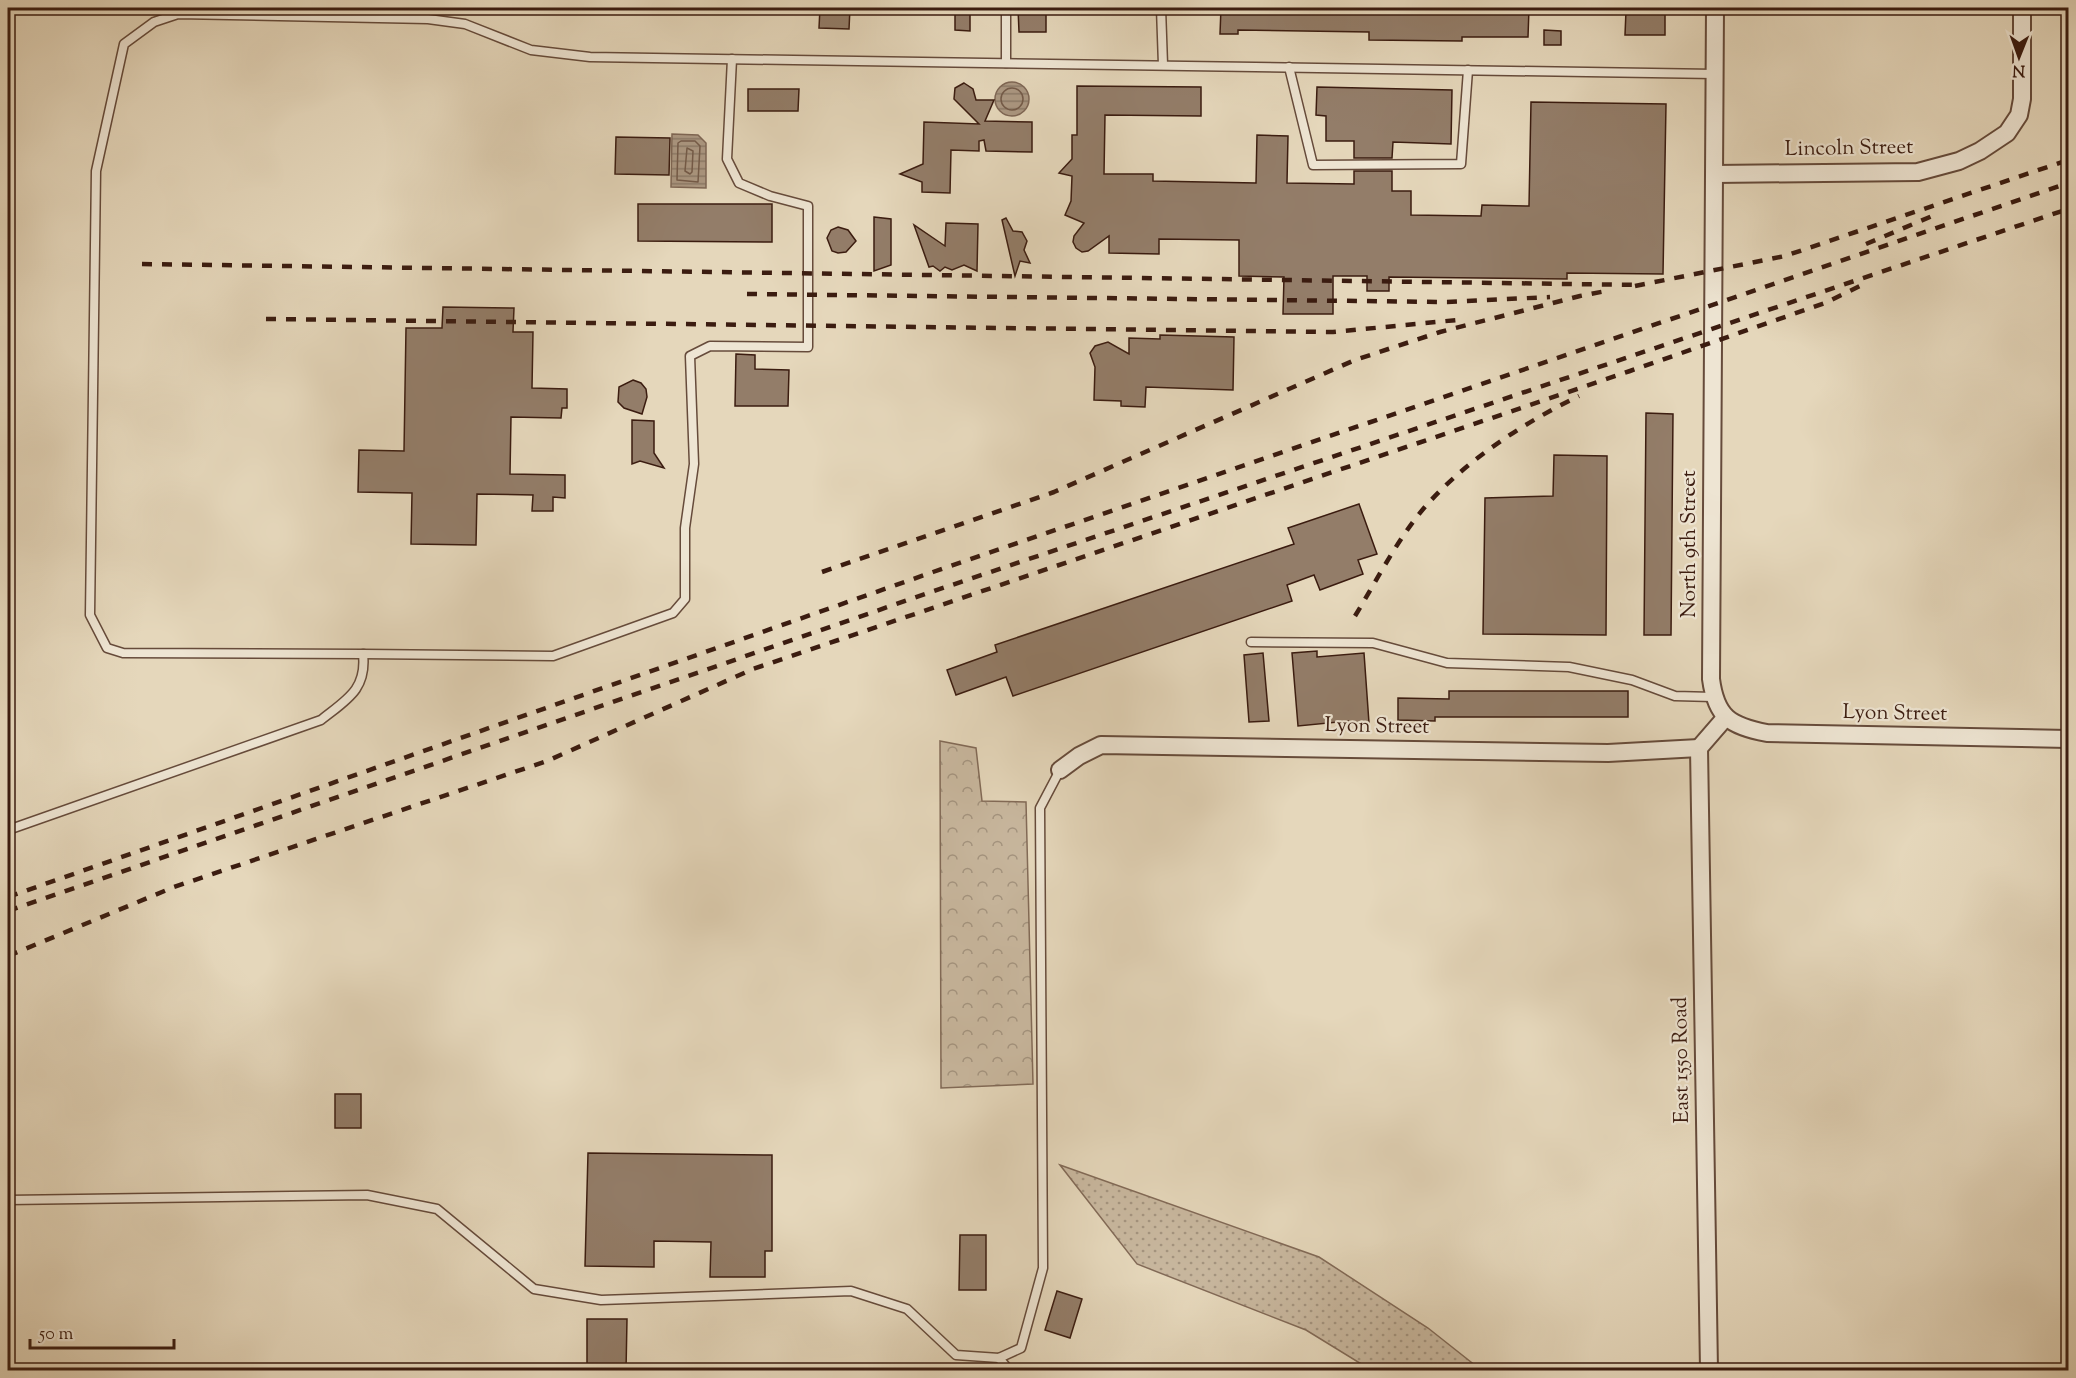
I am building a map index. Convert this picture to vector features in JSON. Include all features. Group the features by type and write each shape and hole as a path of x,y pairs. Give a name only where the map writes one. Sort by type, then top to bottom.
{"street":[{"name":"North 9th Street","path":"1715,8 1711,679 1713,697 1725,718"},
{"name":"Lincoln Street","path":"1715,174 1918,172 1959,161 1980,151 2007,133 2019,115 2022,99 2022,8"},
{"name":"Lyon Street","path":"1725,718 1744,729 1767,733 2068,738"},
{"path":"1699,748 1725,718"},
{"name":"Lyon Street","path":"1060,770 1078,756 1101,745 1608,753 1699,748"},
{"name":"East 1550 Road","path":"1699,748 1709,1371"}],"lane":[{"path":"1006,8 1006,63"},
{"path":"1161,8 1163,66"},
{"path":"732,59 727,159 739,183 770,196 808,206 808,347 710,346 690,356 694,465 686,528 686,599 673,614 553,656 123,653 107,648 90,615 96,171 124,44 154,22 178,14 428,19 465,24 531,50 590,57 732,59 1006,63 1163,66 1289,67 1715,74"},
{"path":"1289,67 1312,165 1461,164 1468,70"},
{"path":"1251,642 1373,643 1447,663 1569,667 1632,680 1675,696 1713,697"},
{"path":"8,830 321,720 356,693 365,667 363,654"},
{"path":"8,1200 367,1195 437,1209 534,1289 601,1300 851,1291 907,1309 956,1355 999,1358 1021,1348 1043,1268 1040,808 1060,770"},
{"path":"999,1358 1009,1371"}],"green space":[{"path":"940,741 976,748 982,801 1026,802 1033,1084 941,1088"},
{"path":"1060,1165 1319,1257 1428,1328 1481,1370 1371,1370 1306,1330 1137,1264"}],"water":[{"path":"1012,82 1024,87 1029,99 1024,111 1012,116 1000,111 995,99 1000,87"},
{"path":"672,134 698,135 706,143 706,188 671,187"}],"building":[{"path":"820,8 850,8 849,29 819,28"},
{"path":"1018,8 1046,8 1046,32 1019,32"},
{"path":"1221,8 1529,8 1528,37 1462,37 1462,41 1369,40 1369,32 1238,30 1238,34 1220,34"},
{"path":"1637,8 1665,8 1665,35 1625,35 1626,11 1637,12"},
{"path":"955,12 970,12 970,31 955,30"},
{"path":"1544,30 1561,31 1561,45 1544,45"},
{"path":"964,83 973,89 976,100 994,100 985,121 1032,122 1032,152 986,151 984,140 979,141 979,151 951,150 950,193 922,192 922,182 900,174 923,164 924,122 979,124 954,99 955,88"},
{"path":"1077,86 1201,87 1201,116 1105,115 1104,174 1153,174 1153,181 1256,183 1257,135 1288,136 1287,183 1354,184 1354,171 1392,171 1392,191 1411,191 1411,215 1481,216 1482,205 1529,206 1531,102 1666,104 1663,274 1567,273 1567,279 1389,277 1389,291 1367,291 1367,276 1333,276 1333,314 1283,314 1284,277 1239,276 1239,240 1159,239 1159,254 1109,253 1109,236 1088,251 1082,252 1073,242 1074,236 1084,223 1065,215 1071,201 1072,176 1059,173 1072,159 1072,135 1077,135"},
{"path":"1317,87 1452,90 1451,144 1393,142 1392,158 1354,158 1354,141 1326,141 1326,116 1316,115"},
{"path":"748,89 799,89 798,111 748,111"},
{"path":"616,137 670,138 669,175 615,174"},
{"path":"638,204 772,204 772,242 638,241"},
{"path":"874,217 891,219 891,265 874,271"},
{"path":"1006,218 1013,231 1022,232 1027,241 1024,250 1030,263 1020,261 1015,276 1002,220"},
{"path":"946,223 978,224 977,271 964,265 952,270 945,267 940,271 933,266 929,267 914,225 945,246"},
{"path":"838,227 848,230 856,241 846,252 832,251 827,238 831,230"},
{"path":"443,307 514,308 513,332 533,332 532,388 567,389 567,408 562,408 561,418 511,417 510,474 565,475 565,498 553,497 553,511 532,511 533,495 477,494 476,545 411,544 412,493 358,492 359,450 404,451 406,328 442,328"},
{"path":"1160,335 1234,337 1233,390 1146,387 1145,407 1121,406 1121,401 1094,400 1095,367 1090,353 1095,346 1108,342 1129,354 1129,338 1160,339"},
{"path":"736,354 755,355 755,369 789,370 788,406 735,406"},
{"path":"633,380 641,383 646,389 647,397 642,414 624,408 618,402 619,387"},
{"path":"1646,413 1673,414 1671,635 1644,635"},
{"path":"632,420 654,421 654,453 664,468 640,461 632,464"},
{"path":"1554,455 1607,456 1606,635 1483,634 1485,498 1553,496"},
{"path":"1359,504 1377,554 1358,560 1363,574 1320,590 1314,575 1287,585 1292,601 1013,696 1006,677 956,695 947,670 997,652 995,645 1294,544 1288,528"},
{"path":"1317,651 1317,657 1364,653 1369,723 1348,724 1348,721 1298,726 1292,653"},
{"path":"1263,653 1269,721 1249,722 1244,655"},
{"path":"1449,691 1628,691 1628,717 1435,717 1435,721 1398,720 1398,698 1449,699"},
{"path":"335,1094 361,1094 361,1128 335,1128"},
{"path":"588,1153 772,1155 772,1251 765,1251 765,1277 710,1277 711,1242 654,1241 654,1267 585,1266"},
{"path":"960,1235 986,1235 986,1290 959,1290"},
{"path":"1057,1291 1082,1299 1070,1338 1045,1330"},
{"path":"587,1319 627,1319 626,1371 587,1371"}],"railway":[{"path":"1635,286 1785,256 2068,160"},
{"path":"8,897 933,572 2068,183"},
{"path":"8,911 934,591 2068,209"},
{"path":"1866,244 1937,214"},
{"path":"142,264 1642,285"},
{"path":"8,956 174,887 547,761 753,669 1630,371 1825,303 1862,285"},
{"path":"822,572 1054,492 1355,360 1440,332 1611,290"},
{"path":"747,294 1447,302 1550,297"},
{"path":"266,319 1333,332 1457,320"},
{"path":"1355,616 1405,533 1440,491 1476,459 1516,431 1579,396"}]}
